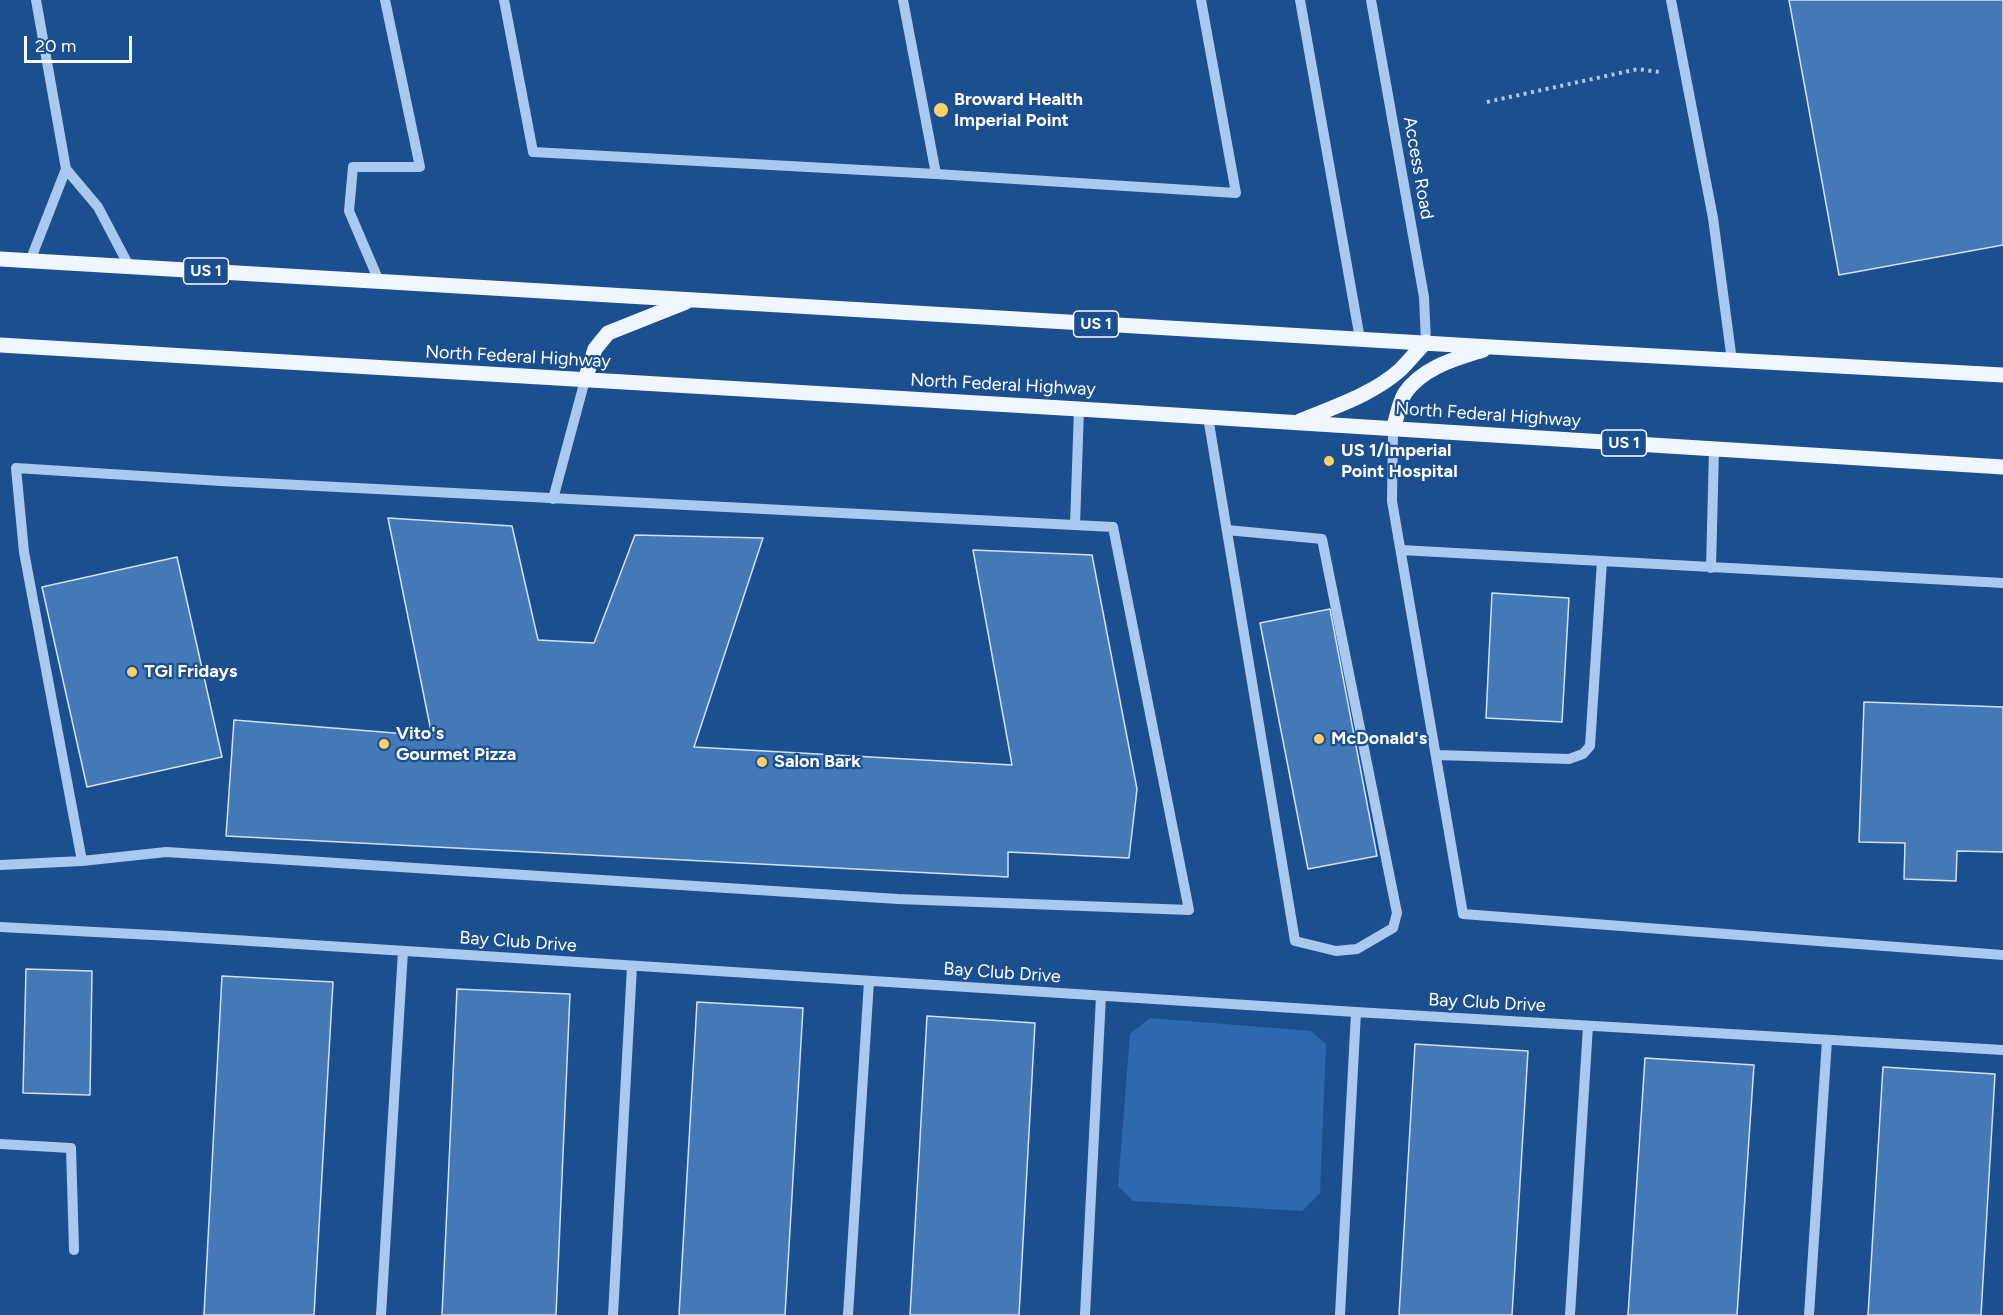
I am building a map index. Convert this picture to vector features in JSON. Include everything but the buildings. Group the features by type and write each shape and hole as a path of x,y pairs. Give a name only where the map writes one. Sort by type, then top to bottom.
{"main road":[{"name":"US 1","path":"0,259 2003,375"},
{"path":"585,380 595,349 608,333 692,300"},
{"path":"1294,423 1342,404 1371,389 1399,371 1426,342"},
{"name":"North Federal Highway","path":"0,345 2003,467"},
{"path":"1393,429 1404,394 1419,378 1439,364 1491,347"}],"street":[{"path":"36,0 66,169 98,207 129,266"},
{"path":"379,281 349,212 353,166 420,167 386,0"},
{"path":"504,0 533,152 936,174 1236,194 1201,0"},
{"path":"903,0 936,174"},
{"path":"1300,0 1360,339"},
{"name":"Access Road","path":"1371,0 1424,297 1426,342"},
{"path":"1671,0 1713,218 1732,361"},
{"path":"30,261 66,169"},
{"path":"553,499 585,380"},
{"path":"1075,525 1079,409"},
{"path":"1208,417 1295,941 1336,951 1357,949 1393,928 1396,913 1322,539 1227,530"},
{"path":"1393,429 1392,501 1463,914 2003,955"},
{"path":"1711,567 1714,449"},
{"path":"0,865 82,861 166,852 898,899 1188,910 1113,527 553,499 16,468 24,552 82,861"},
{"path":"1401,550 2003,583"},
{"path":"1436,754 1569,759 1583,754 1590,746 1602,561"},
{"name":"Bay Club Drive","path":"0,927 2003,1050"},
{"path":"381,1315 403,951"},
{"path":"613,1315 632,966"},
{"path":"849,1315 869,981"},
{"path":"1085,1315 1101,996"},
{"path":"1340,1315 1356,1012"},
{"path":"1570,1315 1588,1026"},
{"path":"1809,1315 1827,1040"},
{"path":"0,1144 71,1148 74,1250"}],"path":[{"path":"1487,102 1638,69 1659,72"}],"shaded area":[{"path":"1150,1018 1311,1031 1326,1044 1320,1193 1302,1211 1133,1201 1118,1186 1130,1034"}],"place":[{"name":"Broward Health Imperial Point","path":"941,110"},
{"name":"US 1/Imperial Point Hospital","path":"1329,461"},
{"name":"TGI Fridays","path":"132,672"},
{"name":"McDonald's","path":"1319,739"},
{"name":"Vito's Gourmet Pizza","path":"384,744"},
{"name":"Salon Bark","path":"762,762"}]}
